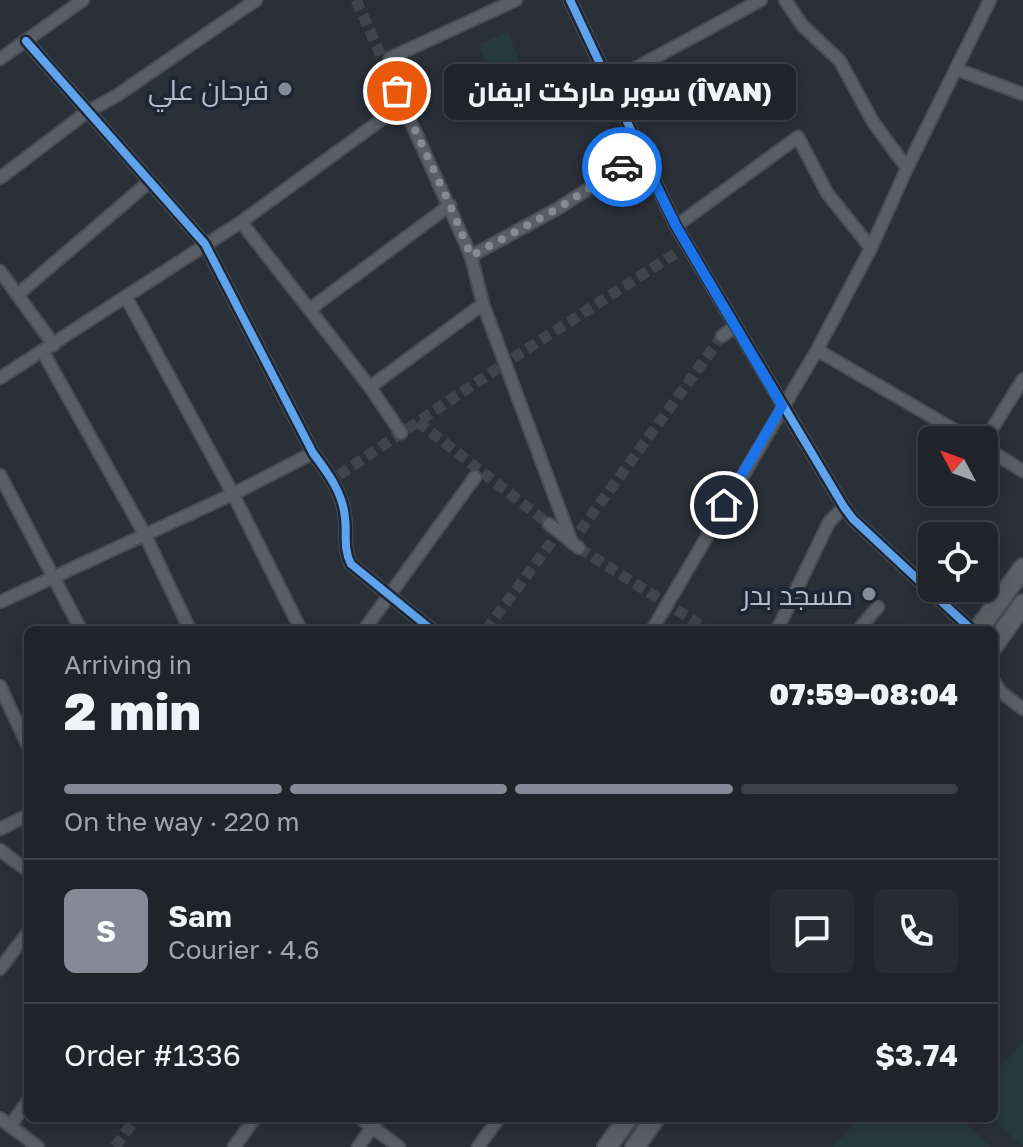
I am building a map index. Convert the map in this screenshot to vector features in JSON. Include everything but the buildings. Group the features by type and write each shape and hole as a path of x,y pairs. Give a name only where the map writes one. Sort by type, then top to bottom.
{"main road":[{"path":"981,626 1023,568"},
{"path":"998,639 1023,604"},
{"path":"607,1147 625,1122"},
{"path":"635,1147 652,1122"}],"street":[{"path":"0,59 83,0"},
{"path":"0,178 87,112 116,96 256,0"},
{"path":"390,58 516,0"},
{"path":"570,0 676,226 844,507 968,626"},
{"path":"608,83 761,0"},
{"path":"785,0 802,25 840,61 873,122 907,168"},
{"path":"654,626 817,350 871,248 990,0"},
{"path":"26,41 205,244 313,453 336,477 343,507 347,556 358,570 427,626"},
{"path":"956,69 1023,94"},
{"path":"397,91 471,256 483,304 575,545"},
{"path":"0,378 241,222 403,104"},
{"path":"676,226 798,137 832,200 871,248"},
{"path":"471,256 557,209 641,155"},
{"path":"17,295 149,182"},
{"path":"310,309 450,205"},
{"path":"241,222 370,387 401,433"},
{"path":"676,253 687,246"},
{"path":"0,271 48,349 145,535 188,626"},
{"path":"126,297 233,494 299,626"},
{"path":"370,387 483,304"},
{"path":"722,336 735,327"},
{"path":"817,350 948,426"},
{"path":"995,426 1023,379"},
{"path":"0,602 233,494 313,453"},
{"path":"998,454 1023,471"},
{"path":"0,475 79,626"},
{"path":"367,626 475,477"},
{"path":"779,626 829,522 844,507"},
{"path":"575,545 580,531"},
{"path":"554,532 575,545"},
{"path":"861,626 878,607"},
{"path":"0,686 24,737"},
{"path":"998,690 1023,709"},
{"path":"0,829 24,817"},
{"path":"0,850 24,868"},
{"path":"0,969 24,937"},
{"path":"24,1105 5,1122 38,1147"},
{"path":"234,1147 252,1122"},
{"path":"358,1147 376,1122 399,1147"},
{"path":"478,1147 496,1122"}],"green space":[{"path":"507,32 531,85 503,98 478,45"},
{"path":"1023,1042 1023,1147 996,1122 998,1069"},
{"path":"857,1122 965,1122 990,1147 832,1147"}],"tunnel":[{"path":"356,0 397,91"},
{"path":"513,358 676,253"},
{"path":"580,531 722,336"},
{"path":"339,475 501,366"},
{"path":"418,422 549,524"},
{"path":"489,626 553,540"},
{"path":"579,548 702,626"},
{"path":"115,1147 133,1122"}],"cycle path":[{"path":"570,0 676,226 844,507 853,519 968,626"},
{"path":"26,41 205,244 313,453 338,492 344,509 346,547 351,564 427,626"}],"way so far":[{"path":"397,91 471,256 557,209 622,167"}],"place":[{"name":"فرحان علي","path":"285,89"},
{"name":"سوبر ماركت ايفان (ÎVAN)","path":"397,91"},
{"name":"مسجد بدر","path":"869,594"}],"route":[{"path":"622,167 641,155 676,226 782,406 724,505"}]}
